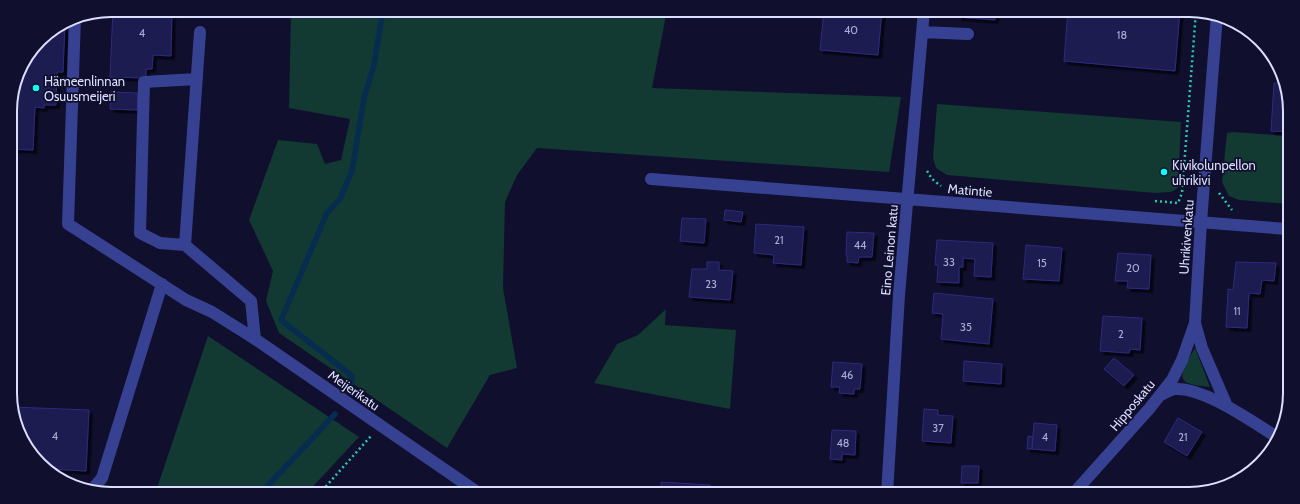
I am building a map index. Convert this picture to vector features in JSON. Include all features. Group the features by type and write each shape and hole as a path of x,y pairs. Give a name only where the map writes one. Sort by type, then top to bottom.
{"street":[{"name":"Eino Leinon katu","path":"887,487 899,295 923,17"},
{"name":"Uhrikivenkatu","path":"1217,21 1195,323 1202,348 1228,406"},
{"name":"Meijerikatu","path":"74,25 68,224 186,300 212,312 255,339 470,487"},
{"path":"185,244 200,32"},
{"path":"922,32 968,34"},
{"path":"197,79 144,82 140,233 160,243 185,244 251,301 255,339"},
{"name":"Matintie","path":"651,179 1283,229"},
{"path":"96,485 102,478 162,284"},
{"name":"Hipposkatu","path":"1079,487 1172,380 1182,360 1195,323"},
{"path":"1157,397 1174,389 1198,393 1228,406 1273,434"}],"path":[{"path":"1154,201 1178,203 1182,193 1195,18"},
{"path":"926,165 927,172 932,179 942,186"},
{"path":"1217,191 1232,210 1239,210"},
{"path":"325,487 380,425"}],"green space":[{"path":"291,17 666,17 652,88 901,97 889,172 537,148 517,175 505,202 503,288 517,368 490,375 447,448 279,333 266,301 273,271 249,220 278,140 317,144 325,164 341,160 350,119 289,108"},
{"path":"937,104 1181,122 1178,188 1171,192 1155,193 947,175 936,168 933,158"},
{"path":"1233,132 1283,136 1283,204 1239,200 1229,196 1222,182 1227,133"},
{"path":"666,309 665,325 736,330 730,409 594,383 617,344 638,335"},
{"path":"208,336 359,437 313,487 157,487"},
{"path":"1195,348 1210,387 1188,383 1182,377 1184,367"}],"building":[{"path":"113,17 172,17 171,56 153,55 152,69 146,69 146,78 110,77"},
{"path":"823,17 881,17 878,55 820,50"},
{"path":"958,17 995,17 995,20"},
{"path":"1067,17 1179,17 1175,71 1064,61"},
{"name":"Hämeenlinnan Osuusmeijeri","path":"65,30 63,72 57,72 56,105 44,105 44,108 35,107 33,150 17,149 17,105 20,87 27,69 36,54 49,40"},
{"path":"1274,83 1279,83 1282,99 1283,132 1271,131"},
{"path":"111,92 138,93 137,110 110,109"},
{"path":"725,210 743,212 741,222 724,220"},
{"path":"682,218 706,219 704,243 680,241"},
{"path":"756,224 804,227 801,265 773,263 774,255 754,253"},
{"path":"847,232 874,233 872,257 859,257 858,263 847,262"},
{"path":"937,240 993,243 991,277 974,276 975,259 963,258 963,267 959,267 959,283 937,282 938,265 935,265"},
{"path":"1026,245 1062,248 1059,281 1023,279"},
{"path":"1118,253 1151,255 1149,289 1127,288 1128,281 1115,281"},
{"path":"707,262 719,262 719,270 733,271 730,300 689,297 692,269 707,269"},
{"path":"1236,262 1276,263 1274,281 1262,280 1260,294 1249,293 1247,328 1226,327 1228,289 1233,290"},
{"path":"934,293 993,299 989,344 941,339 943,314 932,313"},
{"path":"1103,316 1142,318 1140,350 1130,349 1129,353 1100,351"},
{"path":"1114,358 1134,375 1124,386 1104,369"},
{"path":"964,361 1002,364 1001,384 963,381"},
{"path":"833,362 862,364 860,389 854,389 854,394 839,393 840,387 831,387"},
{"path":"18,407 89,410 86,471 57,469 49,464 40,455 27,435 22,423"},
{"path":"924,409 938,410 938,415 953,416 951,443 922,441"},
{"path":"1178,418 1202,432 1187,456 1164,442"},
{"path":"1034,423 1057,425 1055,451 1032,449"},
{"path":"832,430 856,431 855,455 842,454 842,460 830,459"},
{"path":"1028,436 1033,437 1032,449 1027,449"},
{"path":"962,466 979,466 978,483 961,483"},
{"path":"661,482 710,485 710,487 661,487"}],"waterway":[{"path":"351,388 352,376 281,320 327,213 340,199 352,171 364,98 374,65 382,17"},
{"path":"267,487 335,414"}],"place":[{"name":"Hämeenlinnan Osuusmeijeri","path":"36,88"},
{"name":"Kivikolunpellon uhrikivi","path":"1164,172"}]}
